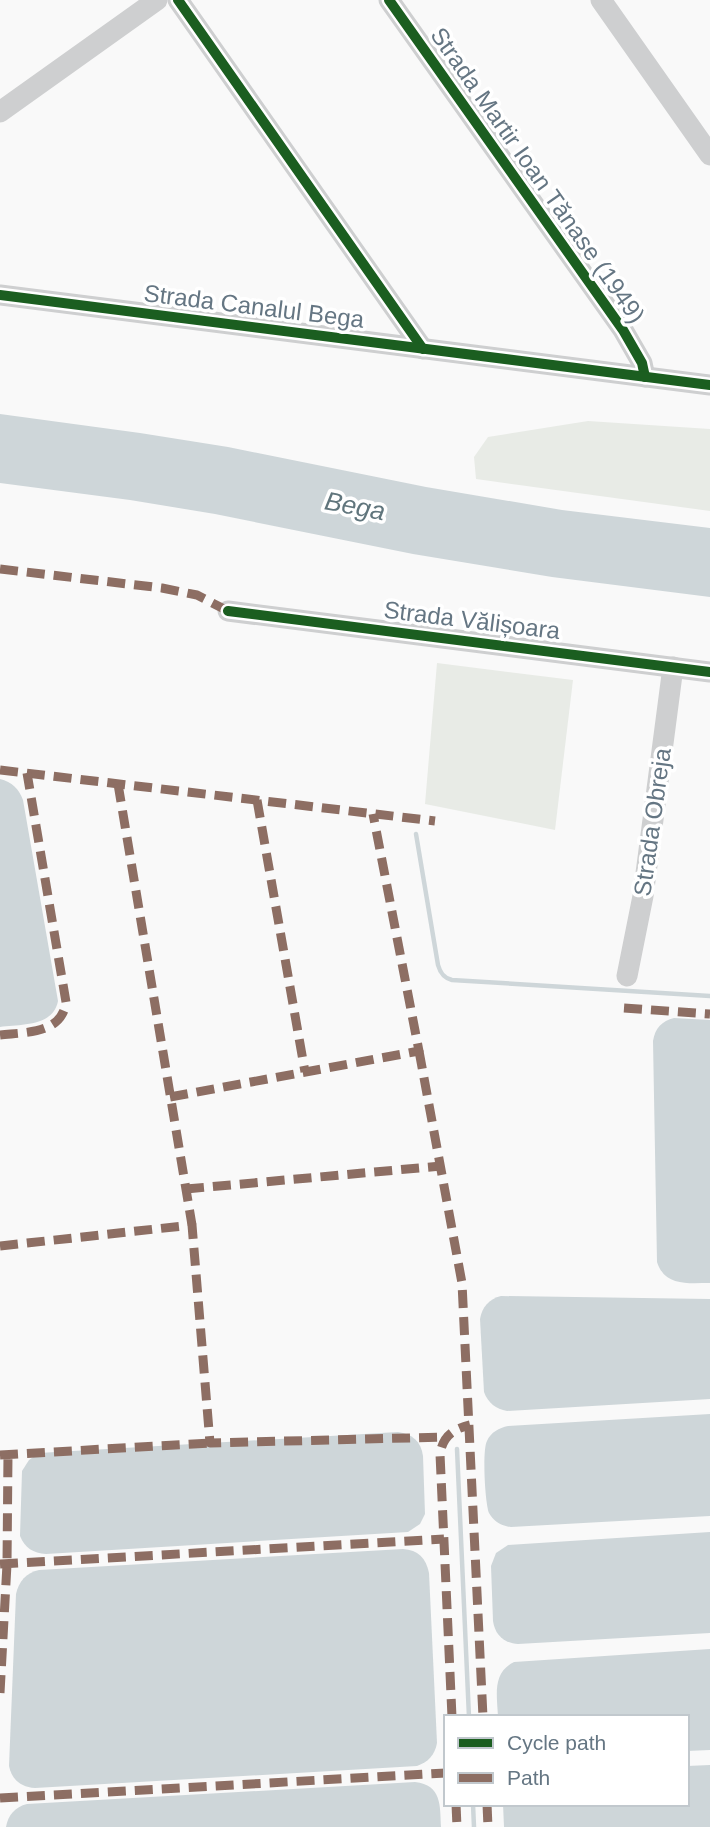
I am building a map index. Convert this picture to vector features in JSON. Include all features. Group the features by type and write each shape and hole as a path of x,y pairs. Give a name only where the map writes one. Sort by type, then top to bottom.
{"street":[{"path":"0,111 157,0"},
{"path":"178,0 424,349"},
{"name":"Strada Martir Ioan Tănase (1949)","path":"389,0 623,330 642,363 645,377"},
{"path":"601,0 710,155"},
{"name":"Strada Canalul Bega","path":"3,291 710,385"},
{"name":"Strada Vălișoara","path":"228,611 710,672"},
{"name":"Strada Obreja","path":"627,976 643,896 673,667"}],"shaded area":[{"path":"588,421 710,429 710,511 476,479 474,457 488,437"},
{"path":"437,663 573,680 555,830 425,804"}],"water":[{"name":"Bega","path":"0,414 228,447 426,487 562,510 710,528 710,597 552,577 413,554 215,514 0,483"},
{"path":"0,779 14,786 23,800 58,1001 50,1016 43,1020 0,1027"},
{"path":"674,1018 710,1020 710,1283 672,1280 657,1262 653,1041 660,1026"},
{"path":"501,1296 710,1299 710,1399 507,1411 499,1409 490,1402 484,1392 480,1319 487,1304"},
{"path":"710,1414 710,1516 511,1527 498,1523 489,1513 486,1499 485,1446 498,1429 508,1426"},
{"path":"398,1432 415,1439 423,1456 425,1514 420,1524 408,1532 46,1554 30,1549 20,1536 22,1471 29,1460 39,1453"},
{"path":"710,1532 710,1633 518,1644 504,1640 496,1630 493,1621 491,1566 496,1553 508,1545"},
{"path":"403,1549 420,1556 429,1573 437,1743 433,1754 424,1762 417,1766 35,1788 21,1784 12,1775 9,1766 16,1594 21,1581 30,1573 39,1570"},
{"path":"710,1649 710,1750 689,1751 689,1715 498,1715 499,1678 514,1662"},
{"path":"710,1765 710,1827 504,1827 503,1806 689,1806 689,1766"},
{"path":"415,1782 430,1787 435,1792 441,1827 6,1827 13,1812 27,1804"}],"waterway":[{"path":"416,834 438,965 446,978 710,996"},
{"path":"457,1449 469,1715"},
{"path":"473,1806 474,1827"}],"marked path":[{"path":"0,569 162,588 197,595 228,611"},
{"path":"0,770 435,821"},
{"path":"0,1035 31,1032 50,1026 58,1020 66,1002 27,773"},
{"path":"118,784 192,1225"},
{"path":"257,800 305,1072"},
{"path":"170,1097 419,1051 373,814"},
{"path":"624,1008 710,1014"},
{"path":"419,1051 462,1283 483,1715"},
{"path":"186,1189 441,1166"},
{"path":"0,1246 192,1225 210,1443 446,1437"},
{"path":"452,1715 440,1454 450,1434 470,1425"},
{"path":"0,1455 210,1443"},
{"path":"0,1693 7,1564 8,1454"},
{"path":"0,1564 444,1539"},
{"path":"0,1798 444,1773"},
{"path":"456,1806 457,1827"},
{"path":"487,1806 488,1827"}],"cycle path":[{"path":"178,0 423,349"},
{"path":"389,0 623,330 642,363 645,377"},
{"path":"0,295 710,385"},
{"path":"228,611 710,672"}]}
